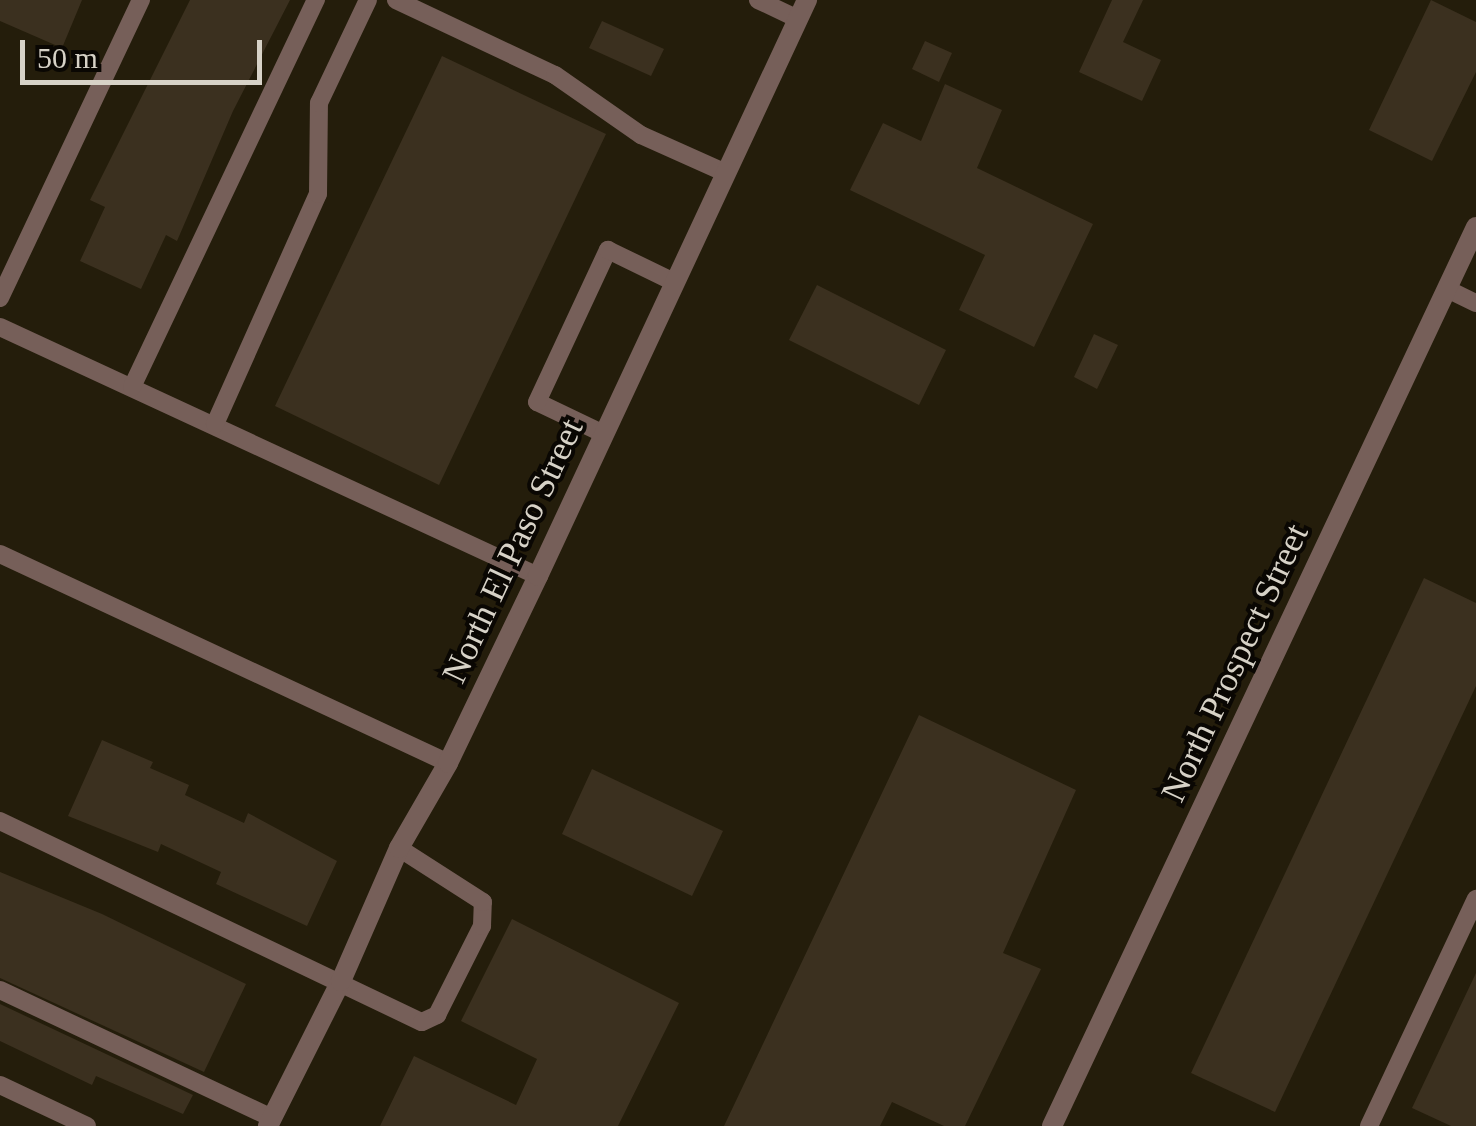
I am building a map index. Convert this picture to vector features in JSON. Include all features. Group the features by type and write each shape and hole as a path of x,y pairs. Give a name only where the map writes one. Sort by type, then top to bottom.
{"street":[{"name":"North El Paso Street","path":"270,1122 341,981 398,848 448,763 538,576 803,10"},
{"name":"North Prospect Street","path":"1052,1126 1476,228"}],"lane":[{"path":"0,298 141,0"},
{"path":"132,387 316,0"},
{"path":"216,424 318,194 319,104 368,0"},
{"path":"396,0 555,75 640,135 726,174"},
{"path":"758,0 803,10"},
{"path":"604,434 537,402 608,250 674,282"},
{"path":"1447,289 1476,303"},
{"path":"0,327 538,576"},
{"path":"0,554 448,763"},
{"path":"0,820 341,981 378,1005 422,1022 438,1015 482,926 484,902 461,883 398,848"},
{"path":"1369,1126 1476,898"},
{"path":"0,990 270,1122"},
{"path":"0,1085 87,1126"}],"building":[{"path":"0,0 82,0 62,48 0,21"},
{"path":"190,0 290,0 233,111 177,241 166,235 141,289 80,261 105,207 90,200"},
{"path":"1112,0 1143,0 1123,42 1161,60 1142,101 1079,72"},
{"path":"1431,0 1476,22 1476,72 1432,161 1369,130"},
{"path":"602,21 664,49 651,76 589,48"},
{"path":"925,41 952,53 939,82 912,69"},
{"path":"442,56 606,134 439,485 275,406"},
{"path":"945,84 1002,110 977,168 1093,224 1034,347 959,310 985,255 850,190 883,123 921,141"},
{"path":"817,285 946,350 919,405 789,340"},
{"path":"1094,334 1118,345 1097,389 1074,377"},
{"path":"1424,578 1476,603 1476,686 1275,1112 1191,1073"},
{"path":"919,715 1076,790 1003,953 1041,969 965,1126 944,1126 892,1102 880,1126 724,1126"},
{"path":"102,740 153,762 150,768 189,785 185,795 244,823 248,813 337,861 307,926 216,884 221,872 161,844 158,852 68,816"},
{"path":"592,769 723,831 692,896 562,834"},
{"path":"0,872 102,914 246,984 204,1072 0,978"},
{"path":"512,919 679,1003 618,1126 380,1126 414,1056 516,1105 537,1059 461,1021"},
{"path":"1476,973 1476,1126 1451,1126 1412,1108"},
{"path":"0,1004 193,1095 183,1114 96,1076 92,1085 0,1041"}]}
